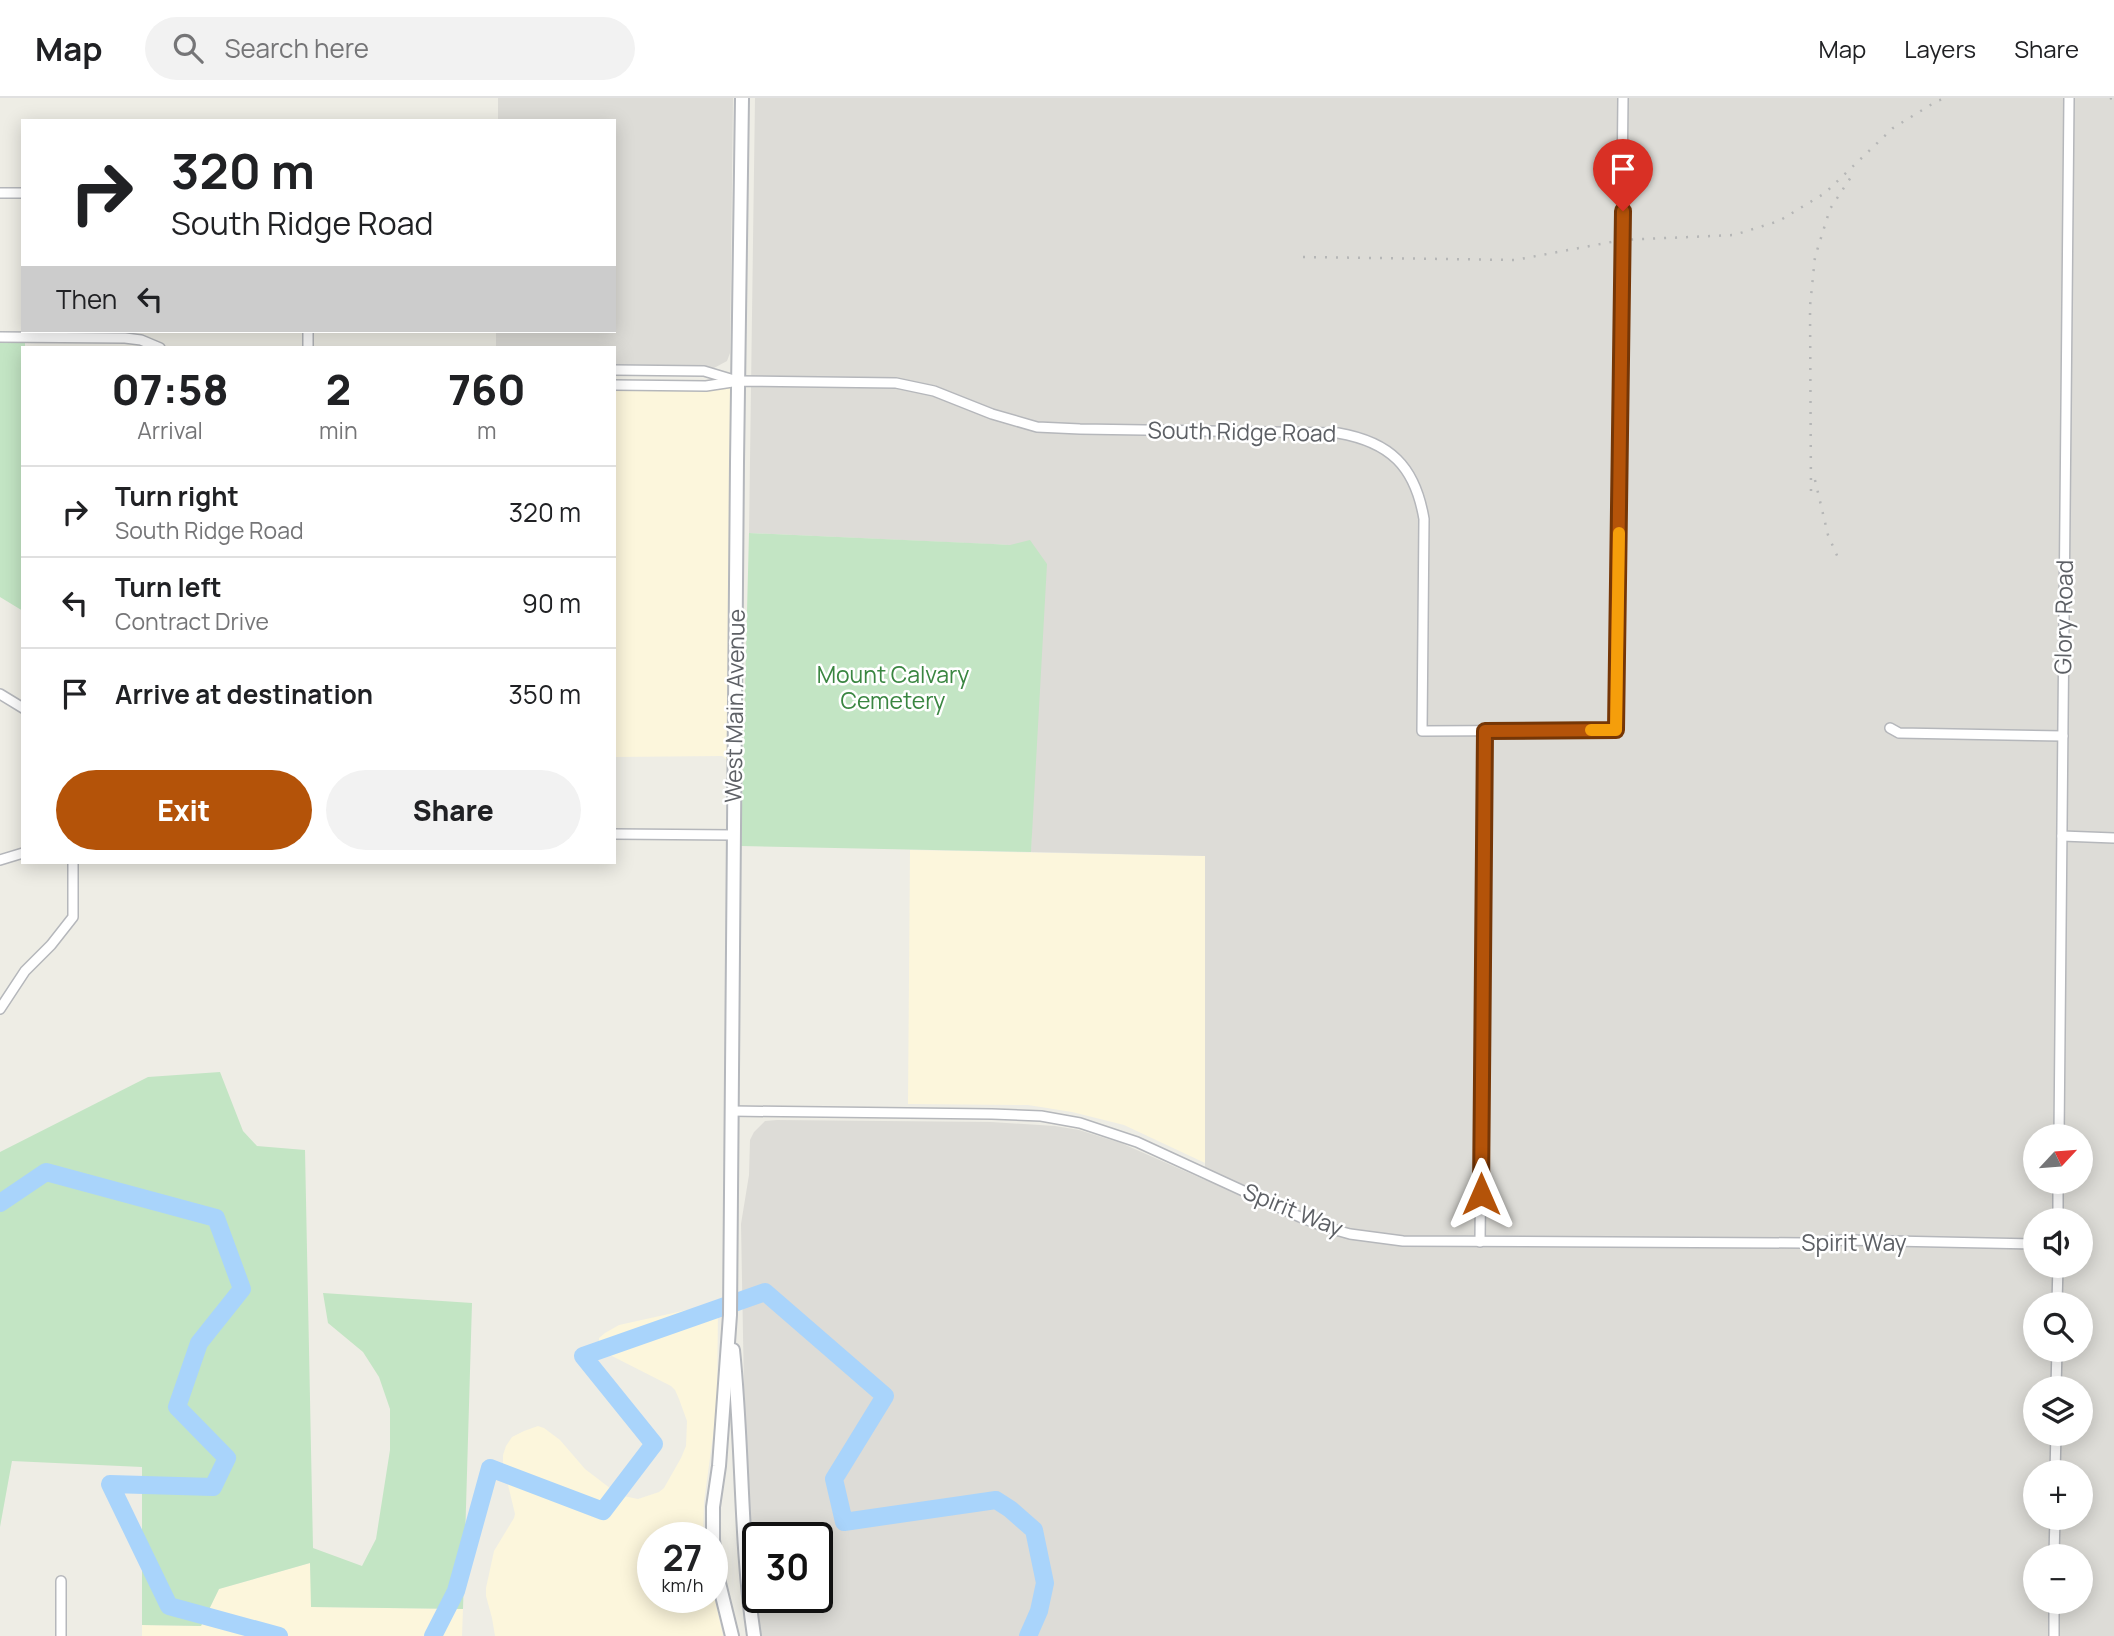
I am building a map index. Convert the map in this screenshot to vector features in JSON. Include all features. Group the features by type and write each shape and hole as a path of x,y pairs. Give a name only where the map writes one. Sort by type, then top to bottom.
{"main road":[{"name":"West Main Avenue","path":"732,1636 718,1579 713,1540 713,1507 719,1466 730,1315 742,98"},
{"name":"West Main Avenue","path":"730,1315 739,1409 745,1552 754,1636"}],"street":[{"name":"South Ridge Road","path":"616,384 706,386 739,381 897,383 934,391 992,414 1037,427 1338,433 1362,437 1385,448 1407,470 1420,496 1424,519 1422,731 1616,730 1623,98"},
{"name":"Glory Road","path":"2059,1124 2069,98"},
{"path":"0,192 21,193"},
{"path":"0,337 125,338 141,340 155,346"},
{"name":"South Ridge Road","path":"616,370 704,371 739,381"},
{"path":"0,694 21,707"},
{"path":"1890,728 1899,733 2063,736"},
{"path":"1480,1242 1485,731"},
{"path":"616,834 734,835"},
{"path":"2062,836 2114,838"},
{"path":"0,860 21,854"},
{"path":"0,1009 25,971 51,945 73,917 73,864"},
{"name":"Spirit Way","path":"731,1111 1041,1116 1080,1123 1137,1142 1325,1227 1377,1239 1804,1243 1845,1240 2023,1244"},
{"path":"61,1581 61,1636"},
{"path":"2054,1614 2054,1636"}],"shaded area":[{"path":"498,98 733,98 730,353 727,361 714,368 616,366 616,346 496,346 496,333 616,333 616,119 498,119"},
{"path":"755,98 2114,98 2114,1636 761,1636 759,1613 833,1613 833,1522 750,1522 741,1224 749,1175 750,1140 754,1132 765,1121 777,1120 991,1122 1055,1126 1079,1130 1121,1143 1205,1180 1205,856 1031,852 1037,551 1010,545 749,533"},
{"path":"739,381 734,766 722,756 616,757 616,385"},
{"path":"910,850 1205,856 1205,1163 1124,1125 1072,1112 1028,1105 908,1104"},
{"path":"718,1307 717,1406 703,1522 637,1522 637,1613 718,1613 723,1636 495,1636 486,1588 494,1551 515,1514 503,1464 506,1446 512,1437 538,1426 560,1440 585,1469 619,1495 638,1499 659,1492 664,1488 686,1446 687,1421 679,1399 671,1386 608,1354 599,1345 599,1338 619,1325 687,1310"},
{"path":"310,1563 312,1607 463,1609 462,1636 142,1636 142,1625 201,1626 219,1589"}],"green space":[{"path":"0,337 25,337 25,346 21,346 21,610 0,597"},
{"name":"Mount Calvary Cemetery","path":"749,533 1010,545 1030,540 1047,564 1031,852 741,846"},
{"path":"220,1072 243,1131 257,1146 305,1150 313,1548 362,1566 376,1539 390,1450 390,1409 379,1377 363,1352 328,1323 323,1293 472,1303 463,1609 311,1607 310,1563 219,1589 201,1626 142,1625 142,1467 12,1461 0,1527 0,1152 148,1077"}],"waterway":[{"path":"0,1203 46,1172 216,1218 242,1289 199,1343 177,1407 227,1458 213,1487 110,1484 169,1606 279,1636"},
{"path":"433,1636 456,1591 490,1468 603,1511 654,1444 583,1356 765,1292 885,1396 834,1479 844,1522 996,1500 1034,1530 1045,1583 1039,1611 1028,1636"}],"railway":[{"path":"1303,257 1515,260 1622,240 1734,235 1779,221 1825,193 1893,128 1946,98"},
{"path":"2110,98 2114,100"},
{"path":"1811,491 1810,306 1815,257 1830,209 1851,177"},
{"path":"1815,480 1828,535 1839,560"}],"slow traffic":[{"path":"1591,730 1616,730 1619,533"}],"route":[{"path":"1481,1194 1485,731 1616,730 1623,211"}]}
